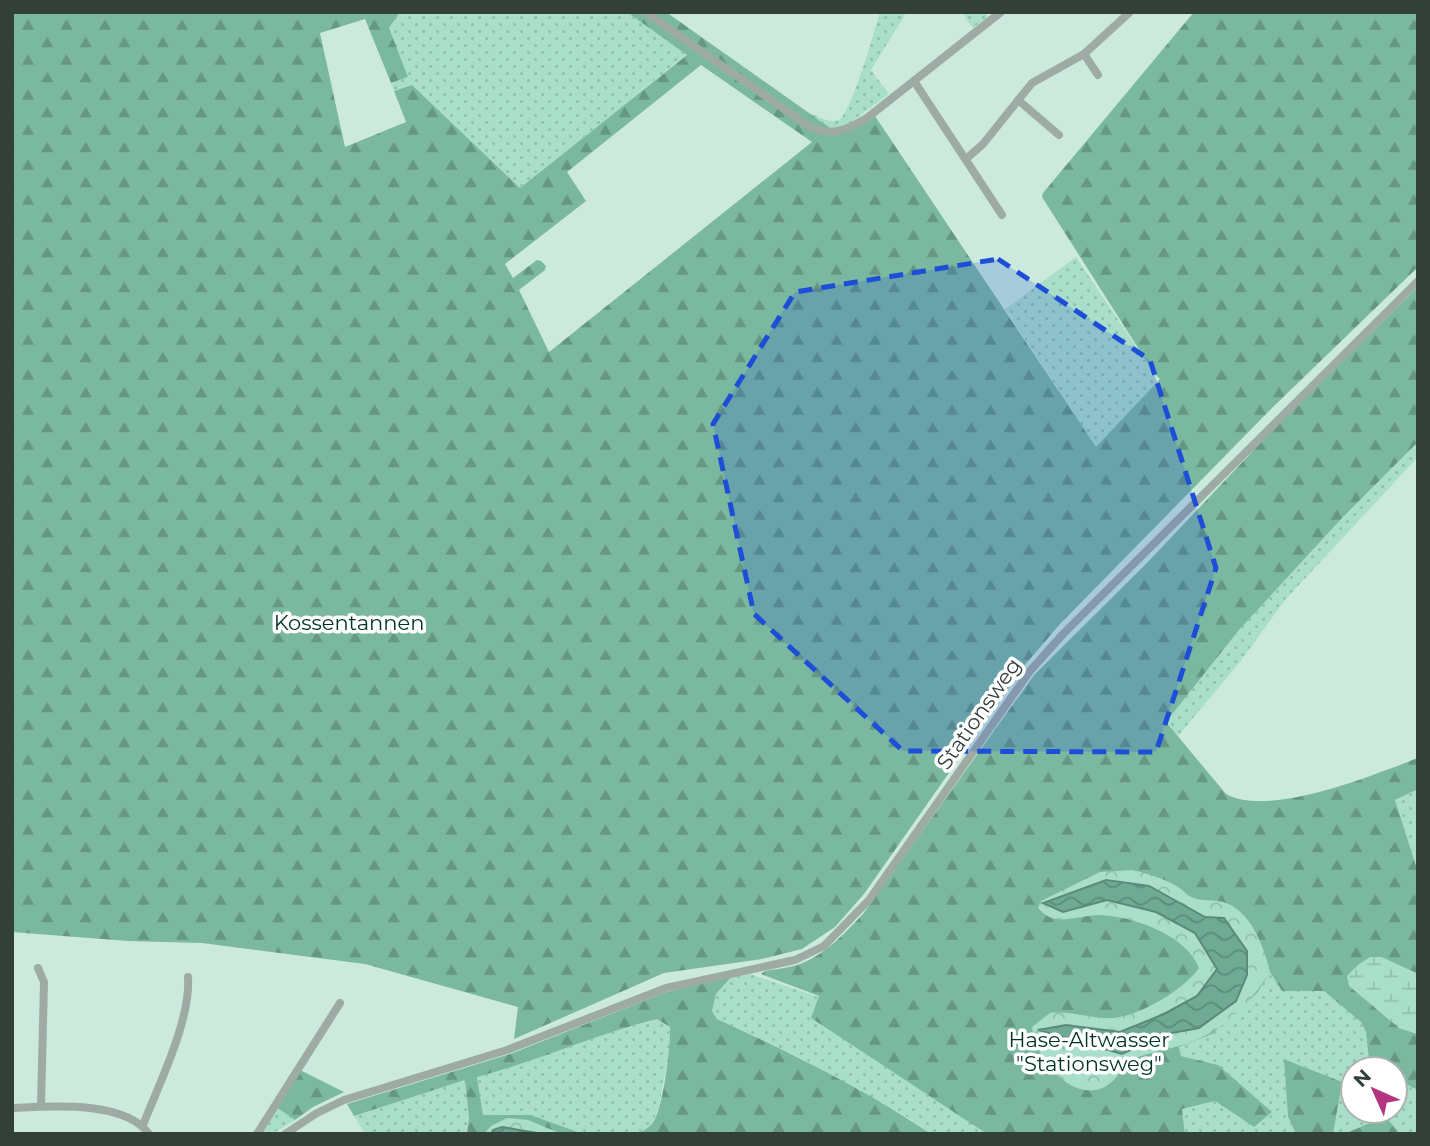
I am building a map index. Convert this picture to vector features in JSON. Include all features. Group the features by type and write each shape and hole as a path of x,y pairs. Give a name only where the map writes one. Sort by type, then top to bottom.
{"street":[{"path":"645,12 810,127 835,133 856,124 1001,12"},
{"path":"966,159 1038,78 1084,54 1130,12"},
{"path":"1084,54 1097,75"},
{"path":"914,81 1002,215"},
{"path":"1018,100 1059,135"},
{"name":"Stationsweg","path":"285,1134 317,1113 344,1100 507,1050 666,988 795,960 824,946 839,934 869,900 1030,671 1063,634 1418,281"},
{"path":"38,968 44,982 41,1106"},
{"path":"143,1125 180,1025 189,992 188,977"},
{"path":"257,1134 340,1003"},
{"path":"12,1108 41,1106 113,1111 143,1125 149,1134"}],"highlighted area":[{"path":"998,259 1150,360 1216,568 1156,752 903,751 754,614 713,424 795,292"}],"green space":[{"name":"Kossentannen","path":"12,12 400,12 389,28 408,77 391,83 365,19 320,33 345,147 406,122 394,91 412,85 520,188 687,55 627,12 642,12 823,134 875,116 1096,447 1160,379 1042,197 1043,193 1194,12 1418,12 1418,267 1273,407 1060,624 1024,666 864,894 835,927 802,949 762,959 664,973 514,1039 518,1007 365,964 202,943 128,941 12,932","holes":["701,65 812,142 549,352 519,290 545,270 546,266 537,260 513,278 505,264 586,201 567,172"]},
{"path":"400,12 627,12 687,54 520,188 412,85 394,91 391,83 408,77 388,28"},
{"path":"649,12 666,12 833,130 811,125"},
{"path":"880,12 903,12 905,15 871,70 889,94 847,125 833,130 808,112 832,121 839,120 844,114 862,70"},
{"path":"961,12 984,12 988,17 973,28"},
{"path":"1076,257 1154,373 1157,383 1078,471 1059,391 1005,309"},
{"path":"1418,287 1418,442 1343,517 1239,630 1166,722 1226,794 1245,800 1294,798 1349,783 1418,758 1418,789 1395,800 1418,872 1418,974 1381,957 1370,957 1399,1028 1418,1034 1418,1090 1409,1086 1409,1055 1368,1055 1366,1032 1361,1022 1324,991 1282,991 1270,972 1257,993 1212,1034 1179,1047 1181,1056 1218,1065 1272,1112 1254,1127 1215,1101 1182,1109 1185,1134 987,1134 811,1018 819,996 761,974 807,961 833,944 856,922 1034,675 1146,564 1284,418"},
{"path":"1418,442 1418,457 1285,600 1240,662 1178,736 1166,722 1239,630 1343,517"},
{"path":"1418,789 1418,872 1395,800"},
{"name":"Hase-Altwasser \"Stationsweg\"","path":"1132,870 1167,881 1195,899 1219,901 1233,906 1249,921 1255,931 1270,972 1232,1018 1220,1027 1194,1041 1126,1061 1114,1079 1101,1089 1086,1090 1071,1085 1057,1075 1045,1061 1032,1027 1050,1013 1104,1018 1129,1015 1170,995 1199,968 1193,956 1183,946 1171,937 1142,924 1099,915 1052,918 1038,908 1041,901 1100,872"},
{"path":"1370,957 1381,957 1418,974 1418,1034 1399,1028 1349,986 1347,976"},
{"path":"1270,972 1282,991 1324,991 1361,1022 1366,1032 1368,1055 1339,1055 1339,1081 1285,1059 1288,1117 1296,1134 1185,1134 1182,1109 1215,1101 1254,1127 1218,1065 1181,1056 1179,1046 1212,1034 1256,993"},
{"path":"750,974 819,997 811,1018 987,1134 931,1134 905,1116 796,1056 717,1019 712,1011 716,994 733,975"},
{"path":"733,975 716,994 712,1011 717,1019 827,1072 931,1134 638,1134 652,1124 656,1117 665,1077 670,1027 657,1019 477,1077 483,1115 531,1115 583,1134 467,1134 469,1118 465,1080 354,1116 347,1104 510,1054 664,993"},
{"path":"657,1019 670,1027 671,1042 659,1106 653,1123 638,1134 583,1134 531,1115 483,1115 477,1076"},
{"path":"1284,1059 1339,1081 1333,1134 1296,1134 1288,1117"},
{"path":"300,1070 344,1092 313,1107 295,1120 276,1107"},
{"path":"465,1080 469,1118 467,1134 365,1134 354,1116"},
{"path":"1409,1086 1418,1090 1418,1134 1399,1134 1392,1125 1409,1125"},
{"path":"1339,1095 1339,1125 1365,1125 1344,1134 1333,1134"},
{"path":"276,1107 295,1120 272,1134 257,1134"},
{"path":"507,1118 528,1120 562,1134 484,1134 491,1126"},
{"path":"1365,1125 1392,1125 1399,1134 1344,1134"}],"water":[{"path":"1106,880 1149,886 1205,917 1224,918 1247,951 1247,975 1236,1001 1199,1028 1166,1034 1122,1054 1038,1030 1066,1025 1120,1032 1164,1014 1197,996 1217,969 1195,933 1156,912 1107,900 1063,912 1043,903"},
{"path":"502,1127 543,1134 491,1134 493,1130"}]}
